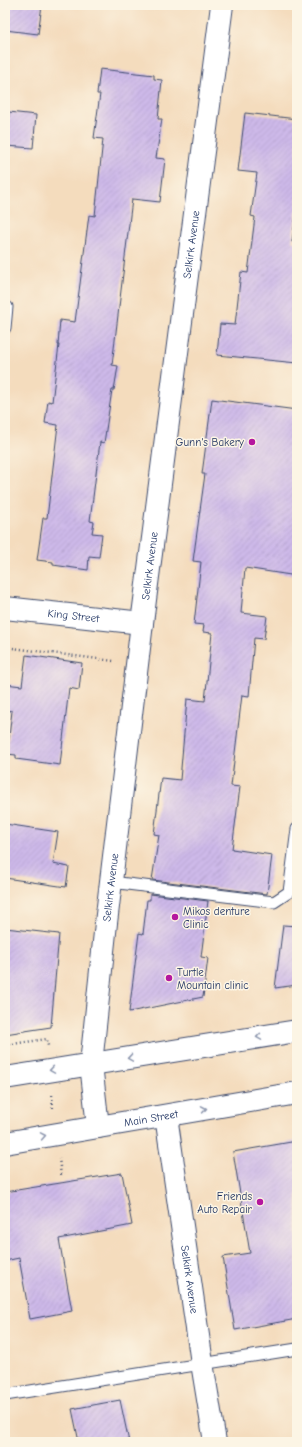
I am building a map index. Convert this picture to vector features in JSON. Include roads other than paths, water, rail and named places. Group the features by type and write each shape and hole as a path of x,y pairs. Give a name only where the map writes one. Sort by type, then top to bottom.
{"main road":[{"name":"Selkirk Avenue","path":"98,1127 91,1064 111,882 142,623 222,5"},
{"name":"King Street","path":"5,608 142,623"},
{"path":"5,1078 297,1031"},
{"name":"Main Street","path":"5,1143 297,1093"},
{"name":"Selkirk Avenue","path":"166,1116 215,1442"}],"lane":[{"path":"5,306 8,307 5,328"},
{"path":"111,882 274,902 289,892 297,829"},
{"path":"5,1395 297,1349"}],"place":[{"name":"Gunn's Bakery","path":"252,442"},
{"name":"Mikos denture Clinic","path":"175,917"},
{"name":"Turtle Mountain clinic","path":"169,978"},
{"name":"Friends Auto Repair","path":"260,1202"}]}
